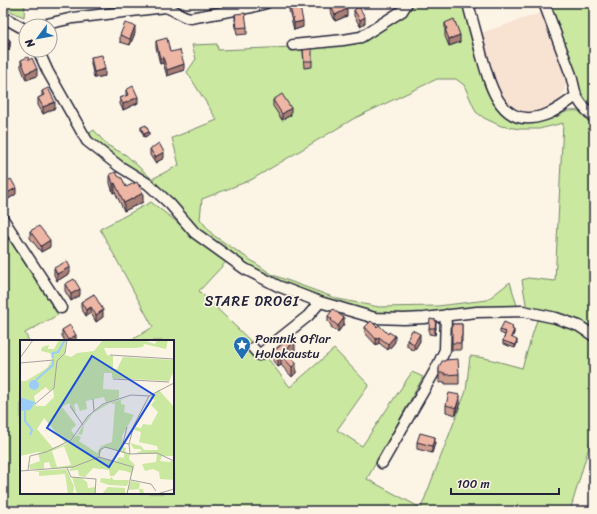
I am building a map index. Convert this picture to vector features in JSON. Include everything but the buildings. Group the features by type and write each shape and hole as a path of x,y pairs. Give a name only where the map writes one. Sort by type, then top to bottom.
{"street":[{"path":"58,21 73,18 164,7 170,8 184,17 190,18 252,7 266,3"},
{"path":"293,45 361,37 402,10 407,3"},
{"path":"468,3 489,81 496,98 504,108 519,116 538,117 554,111 576,96"},
{"path":"544,3 571,75 576,96 594,118"},
{"path":"3,17 18,25"},
{"path":"42,58 48,72 87,140 119,166 148,184 170,204 195,233 218,251 252,273 278,286 320,302 374,318 404,319 477,312 523,311 556,318 579,326 594,336"},
{"path":"3,219 61,308"},
{"path":"253,348 258,355 308,316 320,302"},
{"path":"382,463 436,369 445,350 446,316"}],"shaded area":[{"path":"543,12 568,78 564,92 558,103 535,114 524,113 513,110 504,102 498,93 481,33"}],"green space":[{"path":"3,3 25,3 24,17 3,8"},
{"path":"410,3 463,3 485,87 490,97 502,113 510,118 527,123 548,120 570,111 580,111 576,78 548,3 594,3 594,333 527,310 522,280 528,278 555,281 563,123 539,129 520,129 501,126 484,118 476,112 464,85 456,79 437,79 353,119 251,180 202,199 200,219 213,235 273,275 338,299 379,307 438,306 487,300 510,282 518,309 407,317 365,312 281,284 219,249 94,144 88,134 94,130 107,145 126,155 152,179 179,165 172,138 217,120 187,72 196,59 192,45 217,44 218,50 344,45 365,39"},
{"path":"151,202 227,261 199,291 265,355 290,387 334,349 369,385 337,430 362,446 412,372 423,377 367,479 421,508 466,391 470,356 485,358 522,368 537,320 563,323 594,339 594,430 570,511 3,511 3,230 58,315 25,333 28,340 20,340 20,494 174,494 174,340 132,340 153,327 100,229"}],"place":[{"name":"Pomnik Ofiar Holokaustu","path":"242,360"}],"district":[{"name":"STARE DROGI","path":"252,301"}]}
